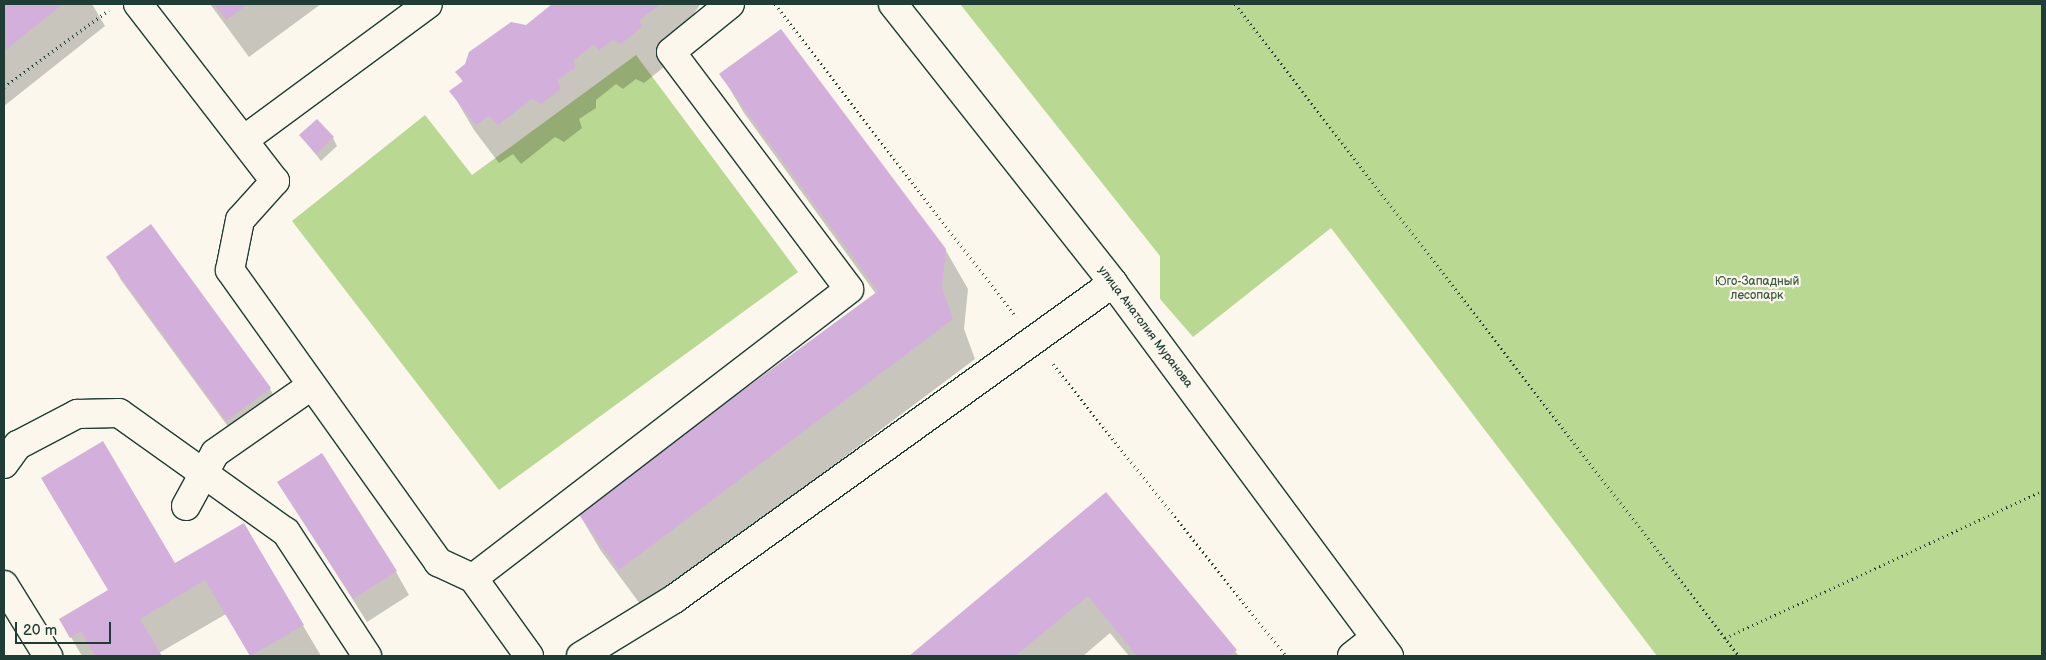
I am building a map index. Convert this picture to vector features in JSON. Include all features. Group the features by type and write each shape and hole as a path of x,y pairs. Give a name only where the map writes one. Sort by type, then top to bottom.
{"street":[{"path":"138,4 245,139 275,181 240,220 230,270 438,562 473,578 529,656"},
{"path":"245,139 428,4"},
{"path":"473,578 849,289 671,52 730,4"},
{"name":"улица Анатолия Муранова","path":"893,4 1113,283 1382,647"},
{"path":"581,656 674,599 1113,283"},
{"path":"186,506 215,453 311,386"},
{"path":"4,464 18,445 77,414 119,414 286,532 367,656"},
{"path":"4,586 48,656"},
{"path":"1352,656 1382,647"}],"path":[{"path":"4,87 117,4"},
{"path":"1238,5 1739,656"},
{"path":"1725,638 2042,491"}],"green space":[{"name":"Юго-Западный лесопарк","path":"960,4 2042,4 2042,656 1657,656 1331,228 1193,337 1160,299 1160,256"},
{"path":"636,55 798,272 499,490 292,221 425,115 472,175"}],"building":[{"path":"4,4 63,4 4,51"},
{"path":"214,4 248,4 226,20"},
{"path":"552,4 661,4 639,20 642,27 621,44 613,40 599,50 593,45 574,60 575,68 557,80 561,89 541,104 532,99 498,125 489,116 476,125 449,91 463,81 455,72 465,64 469,52 511,22 526,25"},
{"path":"781,29 946,249 942,288 953,319 619,570 577,512 878,291 719,74"},
{"path":"317,119 334,137 316,154 299,135"},
{"path":"151,224 271,388 226,421 106,257"},
{"path":"103,441 175,563 244,523 304,625 250,656 205,580 140,619 162,656 95,656 81,631 70,638 59,619 108,590 41,478"},
{"path":"322,453 397,571 353,599 277,482"},
{"path":"1106,492 1237,650 1229,656 1137,656 1088,596 1015,656 909,656"}]}
